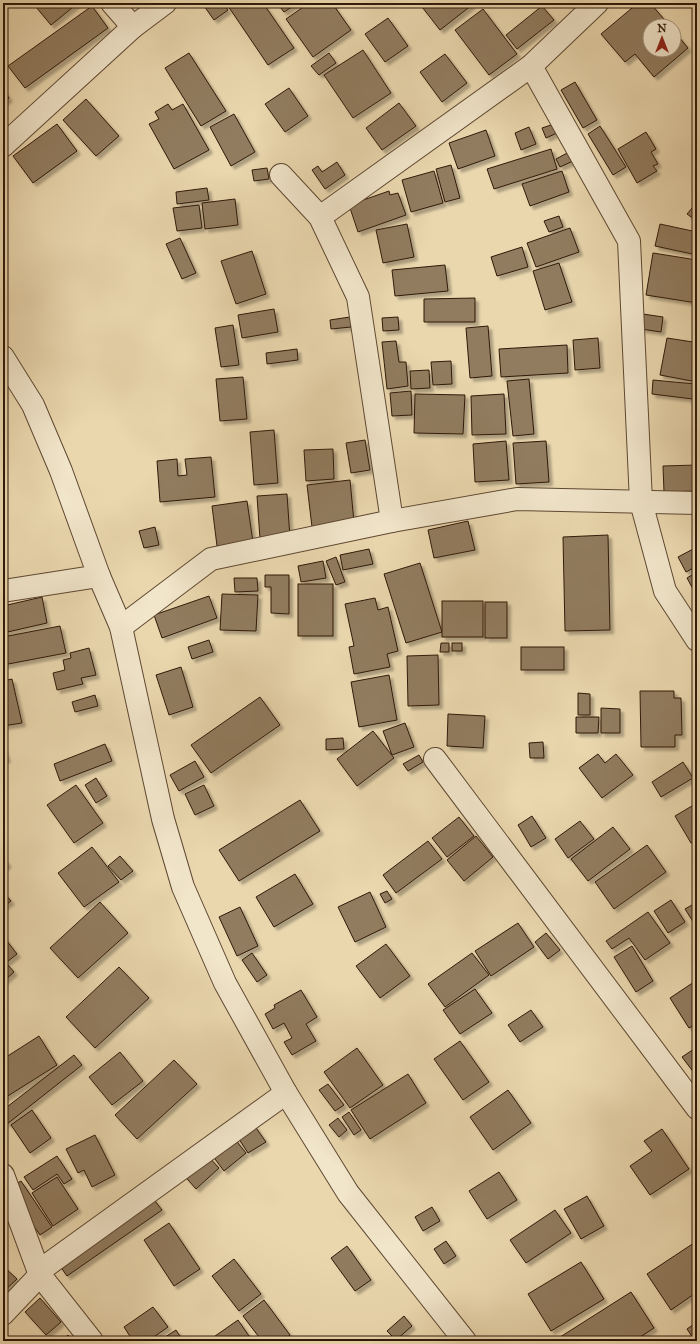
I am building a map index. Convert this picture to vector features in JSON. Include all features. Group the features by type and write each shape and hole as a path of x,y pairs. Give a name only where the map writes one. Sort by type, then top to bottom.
{"street":[{"path":"112,3 133,27"},
{"path":"3,146 133,27 165,3"},
{"path":"320,217 531,66 596,3"},
{"path":"531,66 629,241 641,502 665,591 697,640"},
{"path":"281,175 320,217 358,297 392,521"},
{"path":"3,357 33,405 62,471 99,576 121,627 163,819 183,887 225,983 286,1093 348,1193 465,1341"},
{"path":"121,627 211,559 392,521 517,500 697,503"},
{"path":"3,590 99,576"},
{"path":"435,759 697,1108"},
{"path":"3,1314 40,1273 286,1093"},
{"path":"3,1175 12,1220 40,1273 92,1341"}],"building":[{"path":"41,3 78,3 51,25 36,7"},
{"path":"202,3 222,3 228,10 214,20"},
{"path":"226,3 263,3 294,48 268,65"},
{"path":"277,3 298,3 284,12"},
{"path":"309,3 332,3 351,30 313,57 286,19"},
{"path":"419,3 470,3 472,5 440,30"},
{"path":"638,3 650,3 663,18 642,18 642,58 676,58 654,77 635,54 625,62 601,34"},
{"path":"92,6 108,28 25,88 8,66"},
{"path":"542,6 554,20 517,49 506,35"},
{"path":"483,9 517,54 489,75 455,30"},
{"path":"388,18 408,46 385,62 365,34"},
{"path":"682,41 688,48 682,53"},
{"path":"363,50 391,93 353,118 324,75"},
{"path":"189,53 226,111 201,126 165,68"},
{"path":"329,53 336,63 319,75 311,66"},
{"path":"445,54 467,83 442,102 420,72"},
{"path":"575,82 597,120 583,128 561,90"},
{"path":"289,88 308,116 285,132 265,104"},
{"path":"3,90 9,98 3,103"},
{"path":"86,99 119,136 96,156 63,120"},
{"path":"399,103 416,126 382,150 366,128"},
{"path":"168,104 172,110 183,104 209,150 174,169 149,124 159,119 155,112"},
{"path":"234,114 255,152 231,166 210,127"},
{"path":"57,124 77,151 33,183 13,156"},
{"path":"554,124 557,133 546,138 542,128"},
{"path":"600,126 626,167 613,175 588,134"},
{"path":"529,127 536,144 521,150 515,133"},
{"path":"486,130 495,156 458,169 449,143"},
{"path":"646,132 656,149 651,152 658,164 653,166 657,171 637,183 618,149"},
{"path":"551,149 557,169 494,189 487,169"},
{"path":"569,152 573,161 560,167 556,159"},
{"path":"337,162 345,175 325,189 312,170 318,166 322,172"},
{"path":"451,165 460,198 445,202 436,169"},
{"path":"267,168 269,179 254,181 252,170"},
{"path":"434,171 443,203 411,212 402,180"},
{"path":"562,171 569,192 530,206 522,184"},
{"path":"207,188 209,200 177,204 176,192"},
{"path":"389,191 390,195 398,193 406,215 358,232 349,205"},
{"path":"235,199 238,225 205,229 202,203"},
{"path":"697,202 697,221 687,214"},
{"path":"199,205 202,228 177,231 173,208"},
{"path":"559,216 563,227 549,232 544,221"},
{"path":"407,224 414,257 383,263 376,230"},
{"path":"660,224 697,232 697,255 655,246"},
{"path":"570,228 579,252 536,267 527,243"},
{"path":"180,238 196,273 182,279 166,244"},
{"path":"522,247 528,267 497,276 491,257"},
{"path":"252,251 266,294 236,304 221,261"},
{"path":"653,253 697,260 697,303 646,295"},
{"path":"559,263 572,302 545,310 533,271"},
{"path":"445,265 448,291 395,296 392,270"},
{"path":"475,298 475,322 424,322 424,299"},
{"path":"274,309 278,332 242,338 238,315"},
{"path":"643,314 663,317 661,332 641,329"},
{"path":"350,317 351,327 331,329 330,320"},
{"path":"398,317 399,330 383,331 382,318"},
{"path":"233,325 239,365 221,367 215,328"},
{"path":"488,326 492,376 470,378 466,328"},
{"path":"695,332 697,332 697,382 660,375 667,338 693,342"},
{"path":"598,338 600,368 575,370 573,340"},
{"path":"396,341 399,362 406,362 408,386 387,389 382,342"},
{"path":"567,345 568,373 501,377 499,349"},
{"path":"297,349 298,360 267,364 266,353"},
{"path":"451,361 452,384 433,385 431,362"},
{"path":"429,370 430,388 411,389 410,371"},
{"path":"243,377 247,419 220,421 216,379"},
{"path":"529,379 534,434 513,436 507,381"},
{"path":"653,380 695,384 693,399 652,394"},
{"path":"411,391 412,415 392,416 390,393"},
{"path":"415,394 465,395 463,434 414,433"},
{"path":"504,394 506,434 472,435 471,396"},
{"path":"694,398 697,398 697,416"},
{"path":"274,430 278,483 254,485 250,432"},
{"path":"365,440 370,470 351,473 346,443"},
{"path":"506,441 509,480 475,482 473,444"},
{"path":"546,441 549,482 516,484 513,443"},
{"path":"333,449 334,479 306,481 304,450"},
{"path":"211,457 215,497 160,502 157,461 177,459 178,476 187,475 185,459"},
{"path":"697,465 697,491 664,492 663,466"},
{"path":"350,480 354,522 312,527 307,485"},
{"path":"287,494 290,538 260,539 257,496"},
{"path":"247,501 253,542 217,546 212,506"},
{"path":"468,521 475,550 434,558 428,530"},
{"path":"155,527 159,545 144,548 139,531"},
{"path":"608,535 610,630 565,631 563,537"},
{"path":"697,547 697,566 686,572 678,557"},
{"path":"369,549 373,564 343,570 340,555"},
{"path":"336,557 345,582 336,585 326,561"},
{"path":"323,561 326,578 301,582 298,566"},
{"path":"420,563 442,632 406,643 384,574"},
{"path":"697,572 697,586 693,589 687,578"},
{"path":"265,575 289,575 289,614 271,613 271,587 265,587"},
{"path":"234,578 257,578 258,591 235,592"},
{"path":"298,584 333,584 333,636 298,636"},
{"path":"222,594 258,595 256,631 220,630"},
{"path":"209,596 217,618 162,638 154,615"},
{"path":"42,597 47,623 3,633 3,606"},
{"path":"375,598 378,610 388,607 398,651 387,654 390,667 354,674 349,647 354,646 345,604"},
{"path":"442,601 483,601 483,637 442,637"},
{"path":"485,602 507,602 507,638 485,638"},
{"path":"60,626 66,653 3,665 3,637"},
{"path":"209,640 213,652 192,659 188,647"},
{"path":"441,643 449,643 449,652 440,652"},
{"path":"452,643 462,643 462,651 452,651"},
{"path":"521,647 564,647 564,670 521,670"},
{"path":"89,648 96,675 81,678 83,684 57,690 53,673 65,670 63,660 71,658 70,653"},
{"path":"438,655 439,705 408,706 407,656"},
{"path":"181,667 193,707 169,715 156,675"},
{"path":"389,675 397,720 359,727 351,682"},
{"path":"12,679 22,723 3,726 3,681"},
{"path":"640,691 674,691 674,698 681,698 682,735 675,735 675,747 641,747"},
{"path":"578,693 590,694 590,715 578,715"},
{"path":"95,695 98,706 75,712 72,702"},
{"path":"260,697 280,725 211,773 191,745"},
{"path":"601,708 620,709 620,733 601,733"},
{"path":"448,714 485,716 483,748 447,746"},
{"path":"576,717 599,717 598,733 576,733"},
{"path":"405,723 414,747 392,755 383,731"},
{"path":"373,731 394,758 357,786 337,759"},
{"path":"343,738 344,749 326,750 326,739"},
{"path":"543,742 544,758 530,758 529,743"},
{"path":"105,744 112,761 60,781 54,764"},
{"path":"3,747 7,759 3,760"},
{"path":"598,754 605,763 616,754 633,775 602,798 579,768"},
{"path":"419,755 423,762 408,771 403,764"},
{"path":"195,761 204,777 179,791 170,775"},
{"path":"683,762 693,778 661,797 652,782"},
{"path":"96,778 107,796 96,803 85,785"},
{"path":"76,785 103,823 74,843 47,805"},
{"path":"204,785 214,806 195,815 185,794"},
{"path":"300,800 320,831 239,881 219,850"},
{"path":"697,803 697,840 691,843 675,816"},
{"path":"532,816 546,838 531,847 518,825"},
{"path":"459,817 474,836 447,857 432,838"},
{"path":"580,821 594,839 568,858 555,839"},
{"path":"613,827 630,849 588,881 571,859"},
{"path":"476,836 493,857 464,881 447,860"},
{"path":"428,841 442,859 396,893 383,875"},
{"path":"647,845 666,872 614,909 595,882"},
{"path":"92,847 119,882 84,907 58,873"},
{"path":"120,856 133,871 121,880 108,866"},
{"path":"3,858 8,864 3,868"},
{"path":"295,874 313,904 274,927 256,897"},
{"path":"387,891 392,899 385,903 380,894"},
{"path":"3,892 11,901 3,907"},
{"path":"370,892 386,927 355,942 338,907"},
{"path":"671,900 685,922 668,933 654,911"},
{"path":"100,902 128,933 78,978 50,948"},
{"path":"697,902 697,928 685,909"},
{"path":"240,907 258,946 237,956 219,917"},
{"path":"648,912 670,943 645,960 629,938 612,949 606,941"},
{"path":"518,923 534,947 491,976 475,951"},
{"path":"546,933 560,950 548,959 535,942"},
{"path":"3,936 17,954 3,965"},
{"path":"386,944 410,976 380,998 356,966"},
{"path":"632,946 653,981 636,992 614,957"},
{"path":"252,953 267,975 257,982 242,960"},
{"path":"472,953 489,975 445,1007 428,984"},
{"path":"8,965 14,972 3,982 3,969"},
{"path":"119,967 149,998 95,1048 66,1017"},
{"path":"697,980 697,1023 689,1028 670,998"},
{"path":"475,989 492,1013 460,1034 443,1010"},
{"path":"301,990 317,1017 306,1024 316,1041 292,1055 284,1042 292,1038 284,1023 273,1029 265,1014 275,1008 274,1005"},
{"path":"531,1010 543,1027 520,1042 508,1025"},
{"path":"39,1036 57,1065 3,1099 3,1059"},
{"path":"460,1041 489,1082 463,1100 434,1059"},
{"path":"357,1048 383,1085 350,1108 324,1072"},
{"path":"694,1049 697,1053 697,1073 695,1074 682,1057"},
{"path":"120,1052 143,1081 112,1105 89,1077"},
{"path":"74,1055 82,1065 7,1124 3,1119 3,1110"},
{"path":"174,1060 197,1084 137,1139 115,1115"},
{"path":"408,1074 426,1103 370,1139 351,1110"},
{"path":"328,1084 344,1105 335,1111 319,1090"},
{"path":"508,1090 531,1123 493,1150 470,1117"},
{"path":"32,1110 51,1138 30,1153 11,1125"},
{"path":"349,1112 361,1130 354,1135 342,1117"},
{"path":"338,1118 347,1130 339,1137 329,1125"},
{"path":"254,1125 266,1142 248,1153 237,1136"},
{"path":"662,1129 689,1169 650,1195 630,1166 652,1151 644,1141"},
{"path":"95,1135 115,1175 92,1187 84,1170 78,1173 66,1149"},
{"path":"234,1138 246,1153 224,1171 212,1155"},
{"path":"205,1153 219,1168 196,1189 182,1173"},
{"path":"57,1156 72,1179 64,1184 57,1174 33,1190 24,1177"},
{"path":"499,1172 517,1200 487,1219 469,1191"},
{"path":"57,1177 78,1209 53,1226 32,1193"},
{"path":"21,1181 52,1227 40,1235 8,1189"},
{"path":"587,1196 604,1226 581,1239 564,1209"},
{"path":"152,1197 162,1210 67,1276 58,1263"},
{"path":"432,1207 440,1221 423,1231 415,1217"},
{"path":"555,1210 571,1233 526,1263 510,1240"},
{"path":"169,1223 200,1269 174,1286 144,1240"},
{"path":"446,1241 456,1256 444,1264 434,1249"},
{"path":"697,1241 697,1292 671,1310 647,1274"},
{"path":"347,1246 371,1280 355,1291 331,1258"},
{"path":"234,1259 261,1294 239,1311 212,1276"},
{"path":"581,1262 604,1299 551,1331 528,1294"},
{"path":"3,1266 17,1279 4,1291 3,1290"},
{"path":"631,1292 654,1328 634,1341 558,1341 557,1339"},
{"path":"40,1298 61,1322 46,1335 25,1312"},
{"path":"264,1300 290,1335 282,1341 262,1341 243,1316"},
{"path":"153,1307 168,1327 148,1341 133,1341 124,1327"},
{"path":"404,1316 412,1326 396,1340 387,1331"},
{"path":"238,1320 249,1336 242,1341 208,1341"},
{"path":"697,1322 697,1341 695,1341 687,1329"},
{"path":"176,1330 183,1341 159,1341"},
{"path":"68,1335 74,1341 61,1341"}]}
